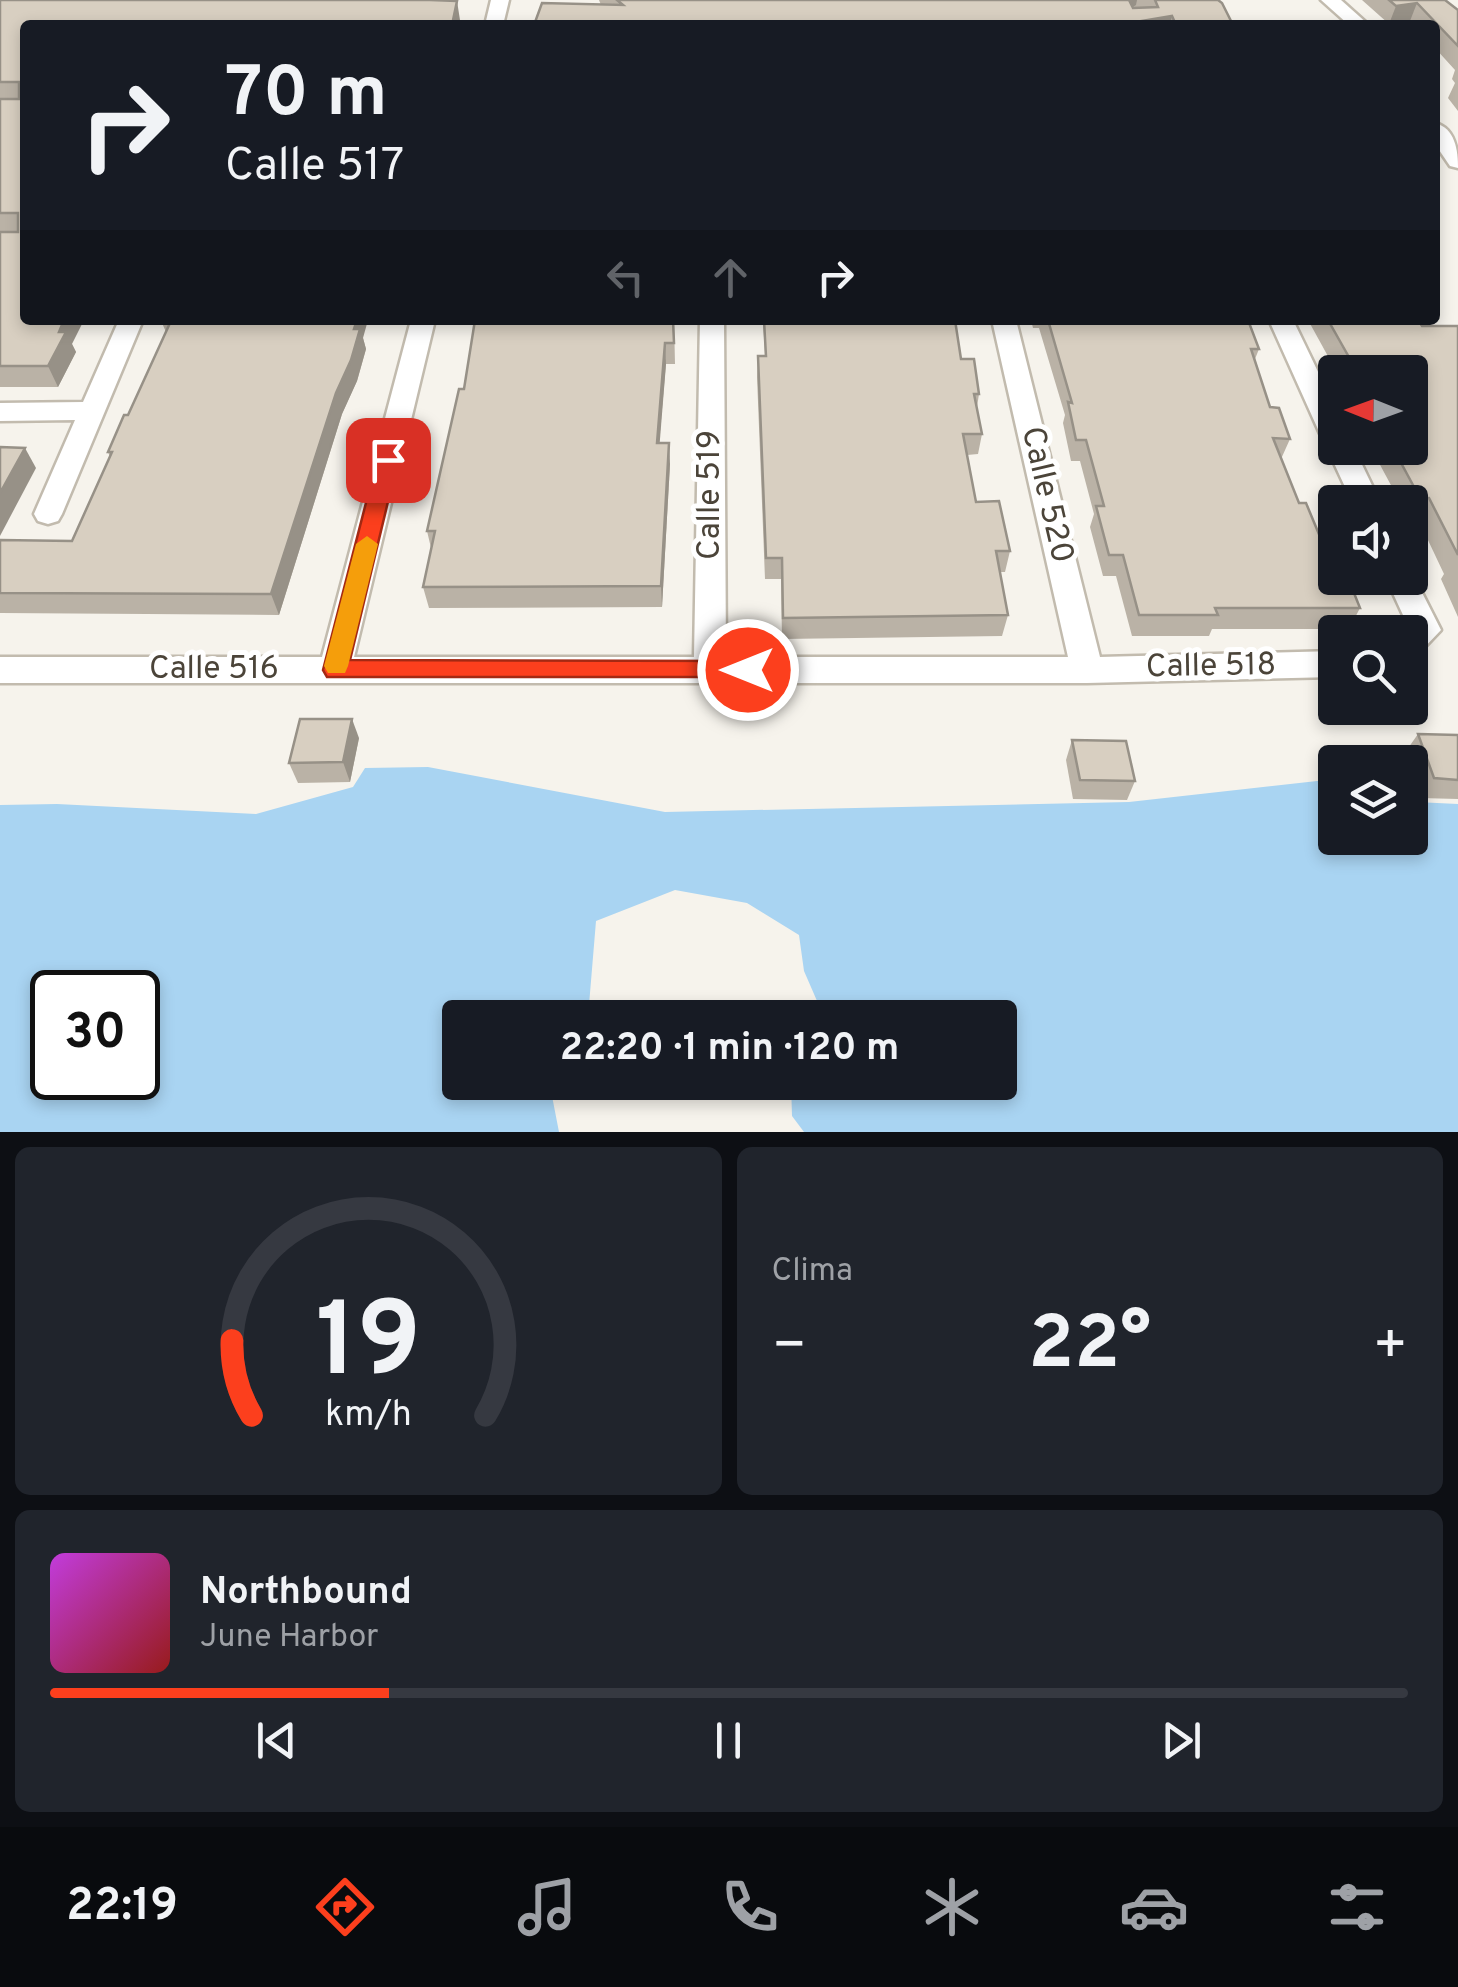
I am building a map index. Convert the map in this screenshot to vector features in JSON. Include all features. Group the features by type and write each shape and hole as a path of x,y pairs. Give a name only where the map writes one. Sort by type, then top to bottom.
{"street":[{"path":"1330,0 1354,20"},
{"path":"1440,136 1458,161"},
{"path":"48,514 130,325"},
{"path":"335,670 421,325"},
{"name":"Calle 519","path":"710,670 712,325"},
{"name":"Calle 520","path":"1005,325 1088,670"},
{"path":"1284,325 1318,399"},
{"path":"0,412 90,412"},
{"name":"Calle 518","path":"1088,670 1318,664"},
{"name":"Calle 516","path":"0,670 1088,670"}],"water":[{"path":"428,767 665,812 1129,802 1318,781 1318,855 1428,855 1428,803 1458,804 1458,1132 804,1132 792,1116 792,1100 1017,1100 1017,1000 817,1000 804,971 799,935 747,903 675,890 596,921 589,1000 442,1000 442,1100 553,1100 559,1132 0,1132 0,805 57,804 256,814 353,787 365,768"}],"building":[{"path":"0,0 457,1 453,20 20,20 20,325 62,325 59,332 66,332 48,366 0,366 0,232 18,232 18,213 0,213 0,99 19,99 19,82 0,82"},
{"path":"617,0 1129,0 1133,8 1158,7 1155,0 1218,0 1230,20 1174,20 1172,16 1148,20 536,20 542,3 623,5"},
{"path":"1389,0 1445,0 1458,10 1458,46 1440,27 1440,20 1433,20 1417,3 1396,6"},
{"path":"169,325 355,325 354,329 360,329 271,594 0,593 0,540 72,541 112,452 108,452 124,415 128,415"},
{"path":"474,325 673,325 674,343 665,343 657,443 669,443 661,586 423,587 435,531 427,531 459,389 464,389"},
{"path":"764,325 956,325 961,359 974,359 979,394 974,394 982,434 963,434 976,502 999,501 1010,551 996,551 1008,615 783,618 782,558 766,558 758,356 766,356"},
{"path":"1049,325 1250,325 1259,349 1251,349 1270,407 1279,408 1290,439 1273,438 1299,503 1306,503 1318,532 1318,595 1355,595 1360,608 1215,608 1218,615 1139,615 1123,555 1109,555 1096,506 1104,506 1086,440 1076,440 1068,402 1072,403"},
{"path":"1331,325 1458,326 1458,555 1428,498 1428,485 1413,485 1402,465 1428,465 1428,355 1348,355"},
{"path":"0,447 25,448 0,493"},
{"path":"300,719 352,719 343,762 289,763"},
{"path":"1418,734 1458,735 1458,780 1434,778 1428,745 1422,745"},
{"path":"1072,740 1126,741 1135,781 1080,780"}],"slow traffic":[{"path":"336,666 367,544"}],"route":[{"path":"388,460 335,670 748,670"}]}
